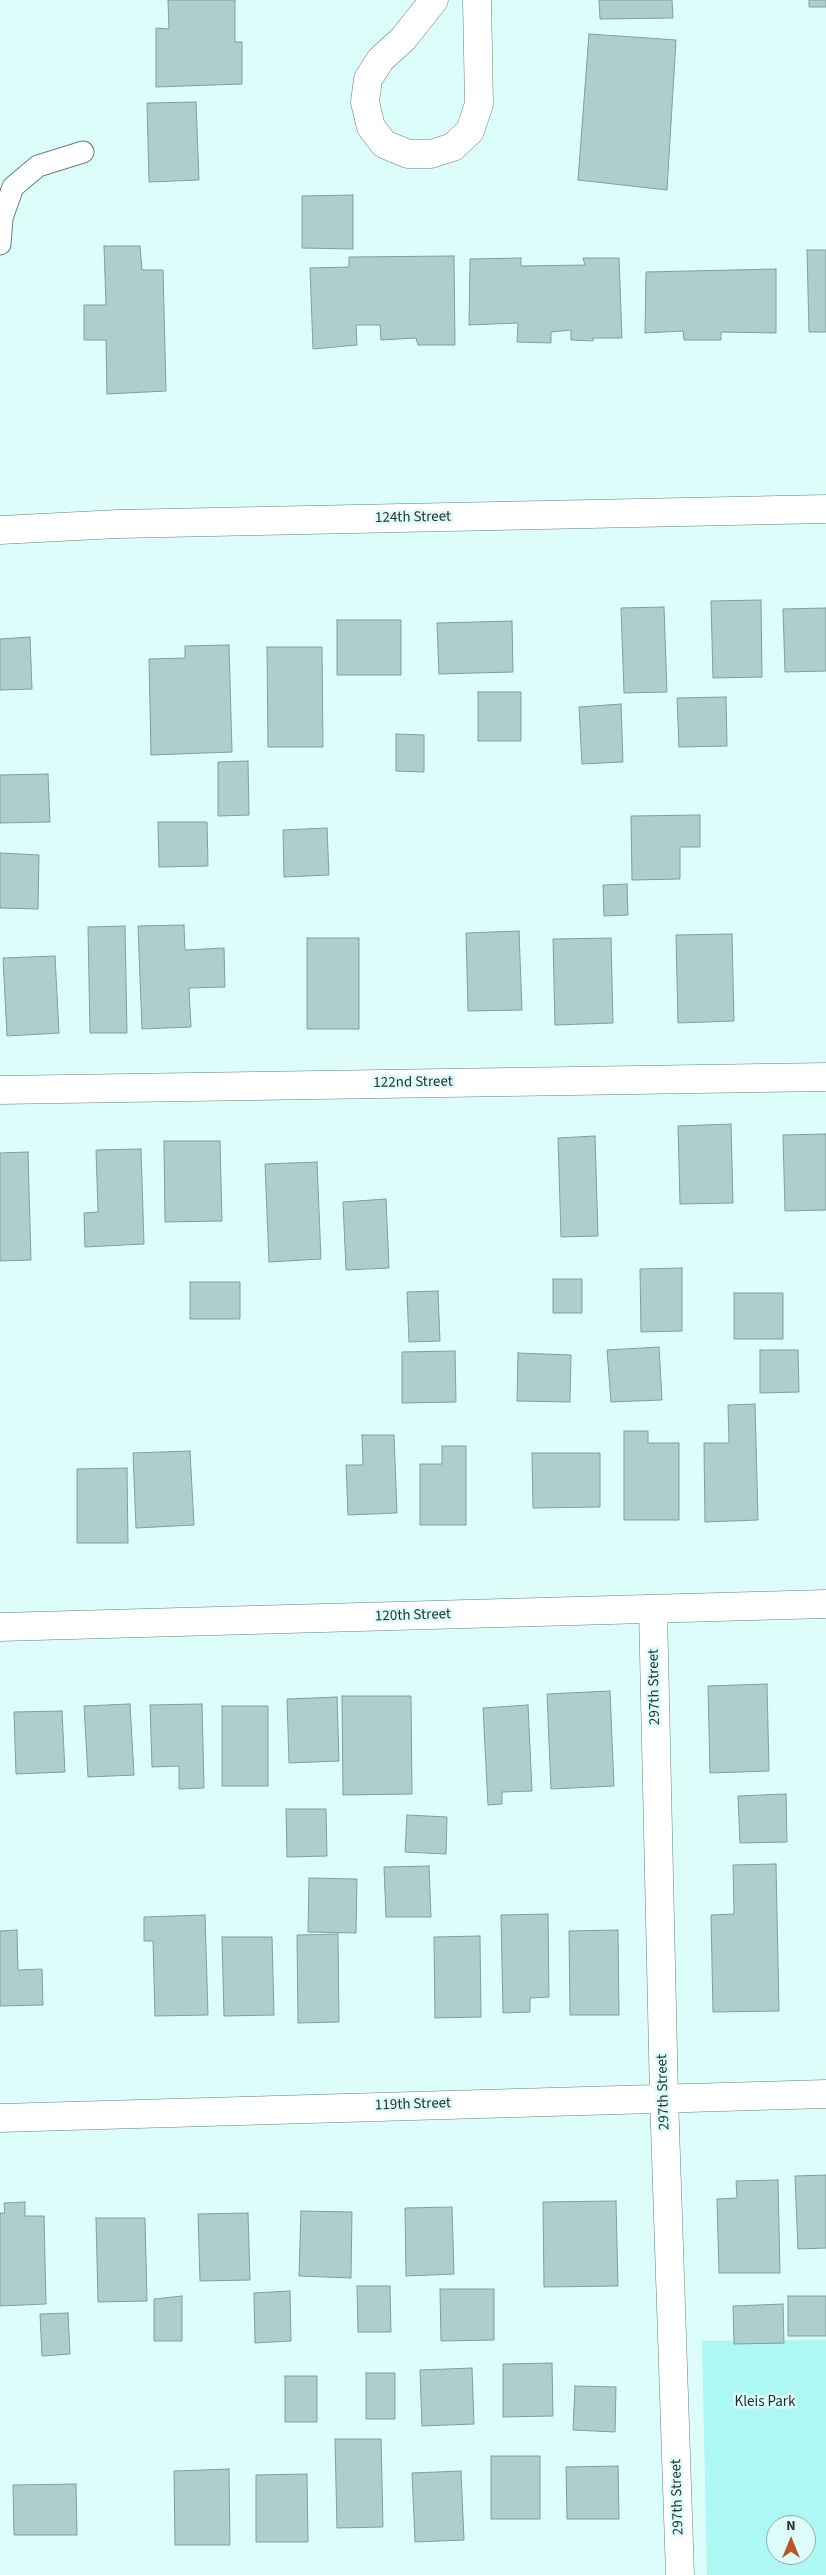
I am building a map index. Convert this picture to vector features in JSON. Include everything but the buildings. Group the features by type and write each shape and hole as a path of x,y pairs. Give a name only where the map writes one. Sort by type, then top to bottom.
{"street":[{"path":"434,0 403,39 381,59 368,79 365,102 371,127 384,144 408,154 431,154 453,147 470,131 479,104 477,0"},
{"name":"124th Street","path":"0,530 118,524 826,509"},
{"name":"122nd Street","path":"0,1090 826,1077"},
{"name":"120th Street","path":"0,1627 826,1604"},
{"name":"297th Street","path":"653,1609 664,2097 680,2575"},
{"name":"119th Street","path":"0,2118 664,2097 826,2094"}],"lane":[{"path":"0,244 2,218 13,187 38,166 83,152"}],"green space":[{"name":"Kleis Park","path":"826,2340 826,2575 707,2575 702,2341"}]}
